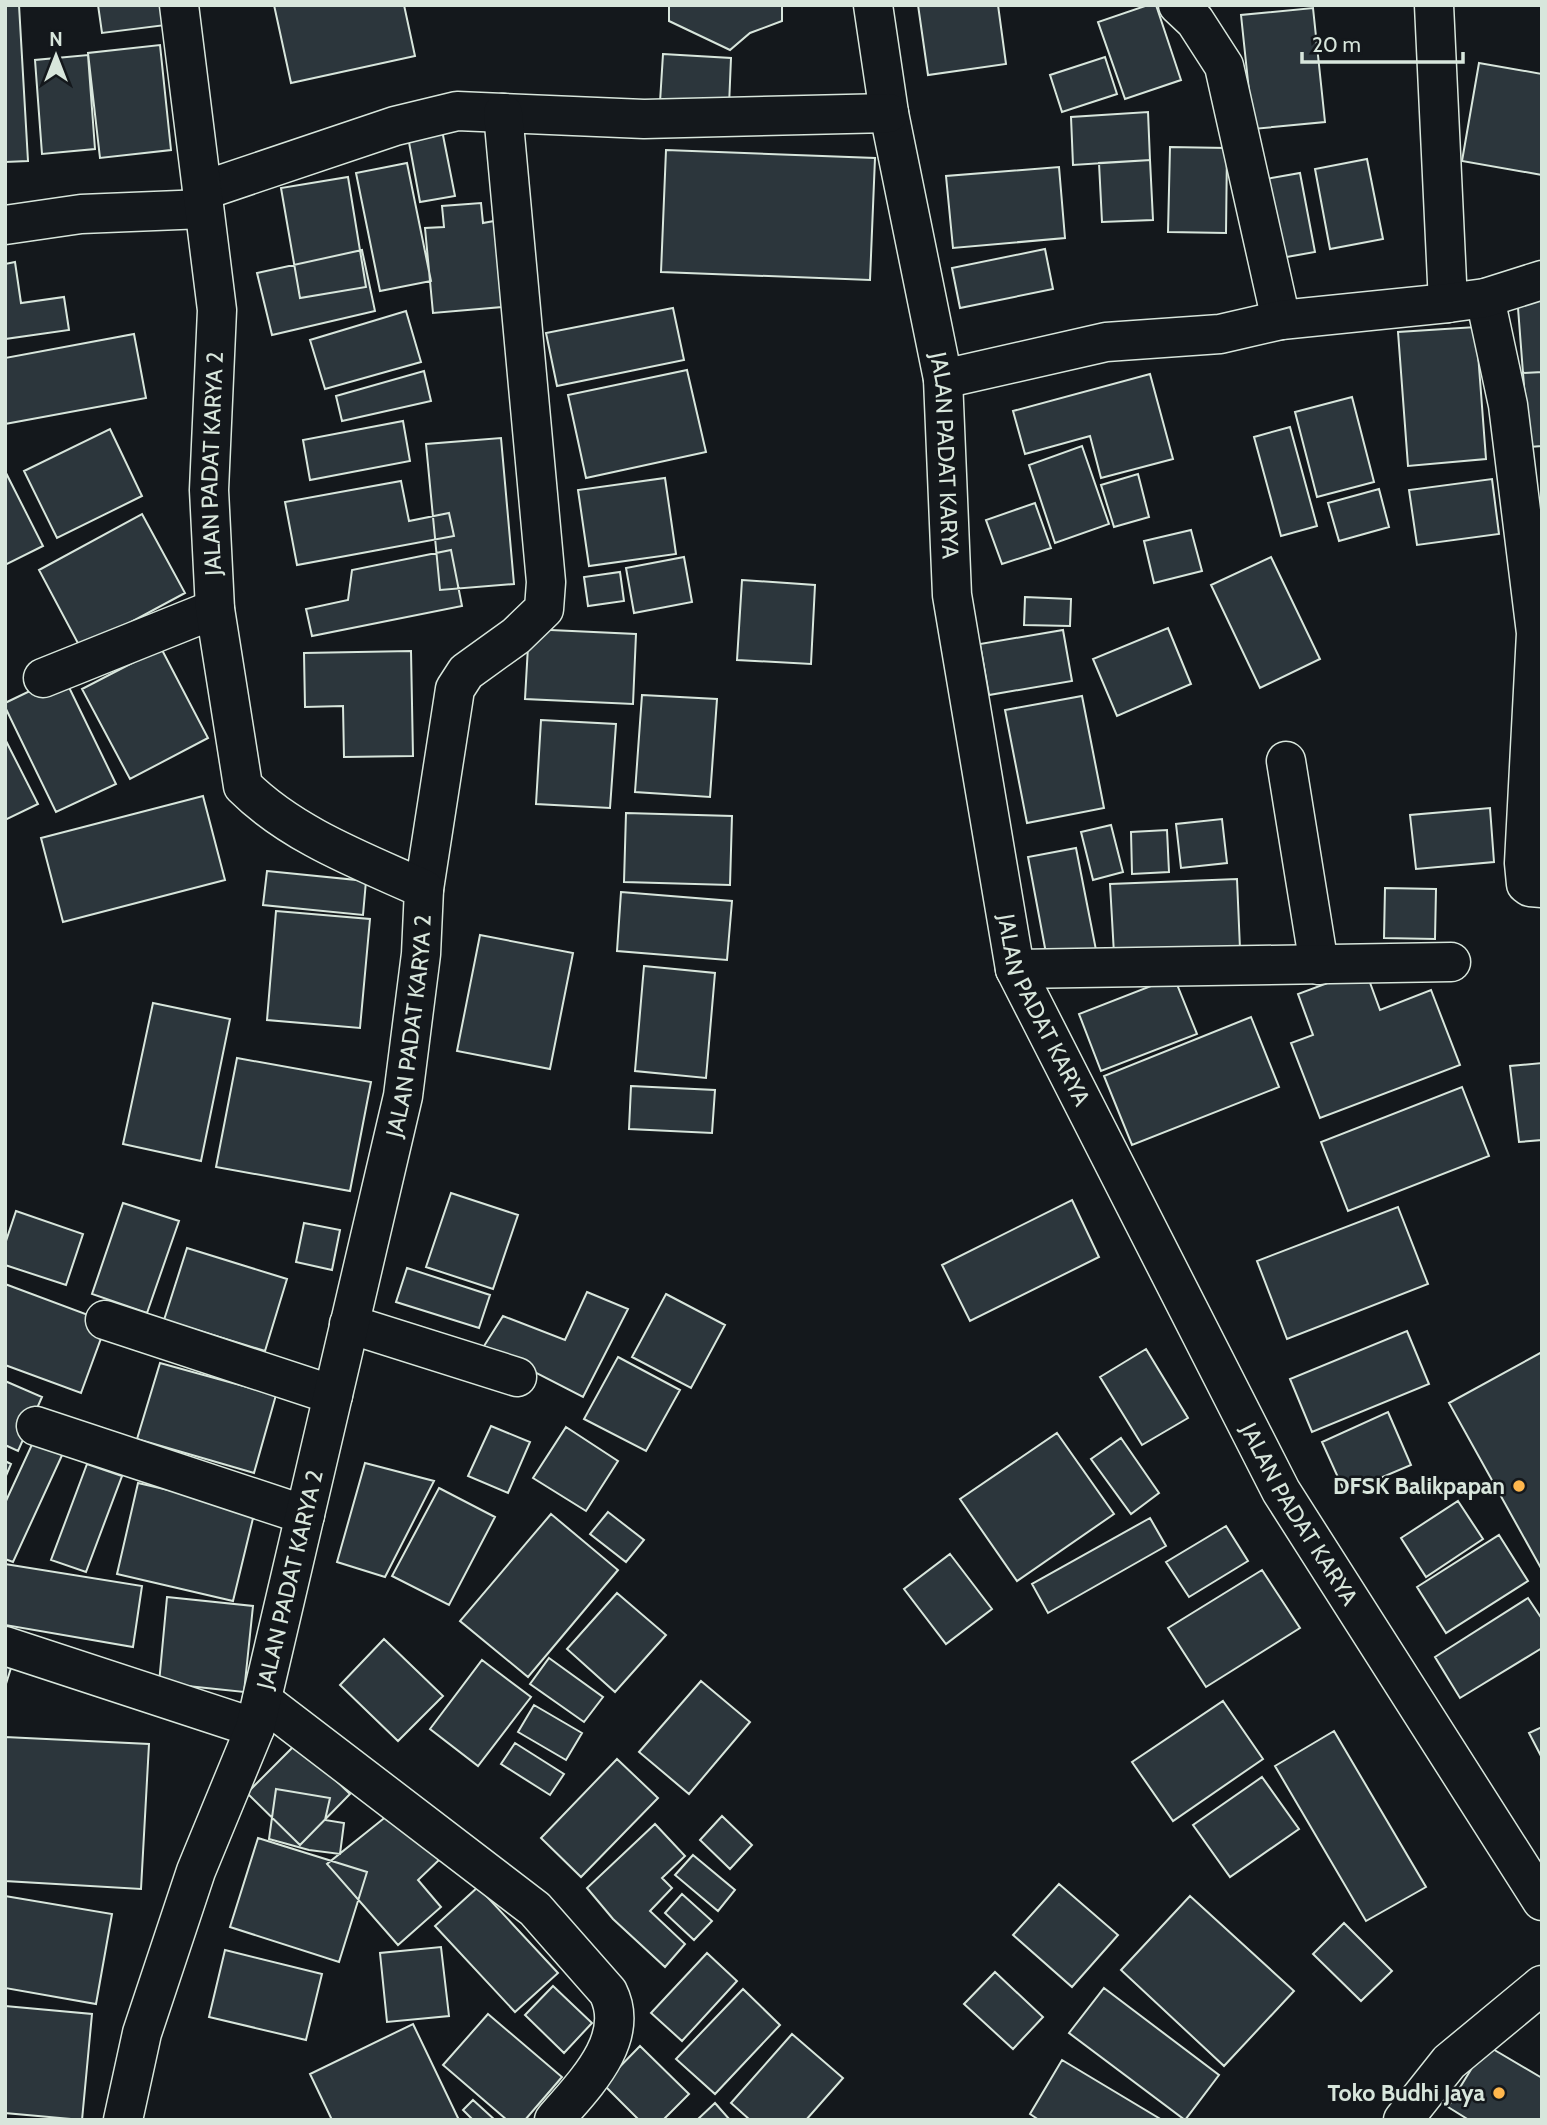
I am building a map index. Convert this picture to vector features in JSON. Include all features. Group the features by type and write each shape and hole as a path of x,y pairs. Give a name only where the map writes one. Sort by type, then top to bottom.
{"main road":[{"name":"JALAN PADAT KARYA 2","path":"123,2120 142,2033 196,1871 259,1714 403,1096 421,954 424,889 334,848 261,804 243,786 215,609 209,491 217,310 179,5"},
{"name":"JALAN PADAT KARYA","path":"873,5 889,113 943,379 952,595 1015,969 1281,1491 1542,1901"},
{"path":"1178,5 1195,21 1224,66 1281,320"},
{"path":"1434,5 1466,300 1508,405 1536,634 1524,863 1526,884 1542,888"},
{"path":"5,225 203,200 395,126 457,111 644,119 889,113"},
{"path":"424,889 455,689 466,672 516,636 544,610 546,582 503,113"},
{"path":"943,379 1105,342 1220,334 1281,320 1466,300 1542,280"},
{"path":"43,678 215,609"},
{"path":"1286,761 1319,965"},
{"path":"1015,969 1451,962"},
{"path":"105,1320 333,1395"},
{"path":"349,1324 517,1377"},
{"path":"36,1426 305,1515"},
{"path":"5,1646 259,1714 535,1909 608,1992 613,2003 611,2036 599,2067 554,2120"},
{"path":"1403,2120 1449,2062 1542,1985"}],"building":[{"path":"5,5 19,5 28,161 5,162"},
{"path":"98,5 172,5 174,24 102,33"},
{"path":"274,5 404,5 415,56 291,83"},
{"path":"669,5 782,5 782,21 750,33 730,50 669,21"},
{"path":"918,5 998,5 1006,64 928,75"},
{"path":"1148,5 1156,5 1181,80 1125,99 1098,22"},
{"path":"1313,8 1325,122 1253,129 1241,15"},
{"path":"160,45 171,150 100,158 88,53"},
{"path":"663,54 731,58 729,106 660,102"},
{"path":"88,55 95,149 42,154 35,60"},
{"path":"1105,57 1117,94 1062,112 1050,75"},
{"path":"1479,63 1542,74 1542,175 1462,161"},
{"path":"1148,112 1150,160 1073,165 1071,117"},
{"path":"440,120 455,196 420,202 406,126"},
{"path":"1170,147 1227,148 1226,233 1168,232"},
{"path":"666,150 875,158 870,280 661,272"},
{"path":"1367,159 1383,239 1330,249 1315,169"},
{"path":"1150,160 1153,220 1102,222 1099,163"},
{"path":"407,163 431,281 380,291 356,173"},
{"path":"1059,167 1065,238 953,248 946,176"},
{"path":"1300,173 1315,252 1275,259 1260,180"},
{"path":"348,177 366,287 300,298 281,188"},
{"path":"481,203 483,223 494,221 502,307 433,313 425,228 444,227 442,206"},
{"path":"1045,249 1053,289 960,308 952,268"},
{"path":"362,250 375,311 272,335 257,273"},
{"path":"15,262 21,303 64,297 69,330 5,339 5,264"},
{"path":"1542,293 1542,372 1523,373 1517,295"},
{"path":"673,308 684,360 557,386 546,333"},
{"path":"406,311 421,362 325,389 310,340"},
{"path":"1476,327 1486,459 1408,466 1398,332"},
{"path":"134,334 146,398 5,424 5,358"},
{"path":"687,370 706,452 586,478 568,395"},
{"path":"424,371 431,401 342,421 336,396"},
{"path":"1542,372 1542,446 1529,447 1523,373"},
{"path":"1150,374 1173,459 1101,478 1090,436 1025,454 1013,411"},
{"path":"1352,397 1374,482 1317,497 1295,412"},
{"path":"403,421 410,461 310,480 303,440"},
{"path":"1290,427 1317,526 1281,536 1254,437"},
{"path":"110,429 142,496 57,538 24,471"},
{"path":"501,438 514,584 440,590 426,444"},
{"path":"1082,446 1109,524 1055,543 1029,465"},
{"path":"5,471 43,546 5,565"},
{"path":"1138,474 1149,517 1114,527 1101,485"},
{"path":"665,478 676,554 589,566 578,490"},
{"path":"1492,479 1499,534 1417,545 1409,490"},
{"path":"401,481 409,521 449,513 454,536 297,565 285,502"},
{"path":"1379,489 1389,527 1339,541 1328,503"},
{"path":"1035,503 1051,548 1002,564 986,520"},
{"path":"142,514 185,593 81,649 39,570"},
{"path":"1191,530 1202,571 1154,583 1144,541"},
{"path":"451,550 462,606 312,636 306,609 348,600 352,570"},
{"path":"684,557 692,602 634,613 626,568"},
{"path":"1271,557 1320,659 1260,688 1211,585"},
{"path":"620,572 624,601 588,606 584,577"},
{"path":"742,580 815,585 811,664 737,660"},
{"path":"1025,597 1071,599 1070,626 1024,625"},
{"path":"1168,628 1191,684 1117,716 1093,659"},
{"path":"529,629 636,634 633,704 525,699"},
{"path":"1063,630 1072,681 989,695 980,644"},
{"path":"161,648 208,738 130,779 82,689"},
{"path":"411,651 413,756 344,757 343,706 305,707 304,653"},
{"path":"63,675 116,784 56,812 5,703"},
{"path":"642,695 717,699 710,797 635,792"},
{"path":"1082,696 1104,808 1027,823 1005,710"},
{"path":"541,720 616,724 610,808 536,804"},
{"path":"5,739 38,804 5,820"},
{"path":"203,796 225,880 63,922 41,838"},
{"path":"1490,808 1494,862 1416,869 1410,815"},
{"path":"626,813 732,816 730,885 624,882"},
{"path":"1222,819 1227,863 1181,868 1176,824"},
{"path":"1111,825 1123,872 1093,880 1081,832"},
{"path":"1167,830 1169,872 1132,874 1131,832"},
{"path":"1076,848 1097,955 1048,964 1028,857"},
{"path":"267,871 366,881 363,915 263,905"},
{"path":"1237,879 1240,949 1114,954 1110,884"},
{"path":"1385,888 1436,889 1435,939 1384,938"},
{"path":"621,892 732,901 727,960 617,951"},
{"path":"276,911 370,919 360,1028 267,1020"},
{"path":"480,935 573,953 550,1069 457,1051"},
{"path":"644,966 715,973 706,1078 635,1071"},
{"path":"1365,969 1380,1010 1431,990 1460,1065 1320,1118 1291,1043 1313,1035 1298,994"},
{"path":"1174,977 1197,1034 1101,1071 1079,1014"},
{"path":"153,1003 230,1019 201,1161 123,1144"},
{"path":"1251,1017 1279,1087 1132,1145 1104,1076"},
{"path":"237,1058 371,1082 350,1191 216,1167"},
{"path":"1542,1063 1542,1140 1519,1142 1510,1066"},
{"path":"631,1086 715,1090 712,1133 629,1129"},
{"path":"1462,1087 1489,1156 1348,1211 1321,1142"},
{"path":"451,1193 518,1215 493,1289 426,1267"},
{"path":"1072,1200 1099,1257 970,1321 942,1265"},
{"path":"123,1203 179,1221 147,1313 92,1294"},
{"path":"1398,1207 1428,1284 1287,1339 1257,1261"},
{"path":"16,1211 83,1234 66,1285 5,1265 5,1244"},
{"path":"304,1223 340,1230 332,1270 296,1262"},
{"path":"187,1248 287,1279 265,1351 164,1320"},
{"path":"407,1268 490,1295 479,1328 396,1302"},
{"path":"5,1284 107,1322 81,1393 5,1365"},
{"path":"587,1292 628,1309 583,1397 484,1346 503,1316 565,1340"},
{"path":"666,1294 725,1325 691,1388 632,1357"},
{"path":"1407,1331 1429,1384 1312,1432 1290,1379"},
{"path":"1146,1349 1188,1418 1142,1445 1100,1377"},
{"name":"DFSK Balikpapan","path":"1542,1352 1542,1570 1449,1403"},
{"path":"618,1357 680,1390 646,1451 584,1419"},
{"path":"160,1363 276,1395 254,1473 137,1439"},
{"path":"5,1381 42,1397 18,1451 5,1445"},
{"path":"1388,1412 1411,1465 1345,1493 1322,1442"},
{"path":"491,1426 530,1442 508,1493 468,1476"},
{"path":"566,1427 618,1461 586,1511 533,1478"},
{"path":"1057,1433 1114,1514 1017,1581 960,1499"},
{"path":"35,1438 64,1451 13,1562 5,1559 5,1503"},
{"path":"1121,1438 1159,1493 1131,1514 1091,1459"},
{"path":"5,1461 11,1464 5,1478"},
{"path":"365,1463 434,1481 385,1577 337,1562"},
{"path":"87,1464 122,1476 86,1572 51,1560"},
{"path":"138,1483 255,1510 233,1601 117,1574"},
{"path":"439,1488 495,1517 449,1605 392,1576"},
{"path":"1458,1501 1483,1539 1426,1577 1401,1538"},
{"path":"608,1512 644,1540 626,1562 590,1534"},
{"path":"551,1514 618,1570 528,1677 460,1621"},
{"path":"1150,1518 1166,1546 1048,1613 1032,1584"},
{"path":"1226,1526 1248,1561 1189,1597 1166,1562"},
{"path":"1499,1535 1528,1581 1446,1633 1417,1587"},
{"path":"950,1554 992,1609 946,1644 904,1589"},
{"path":"5,1564 142,1586 133,1647 5,1625"},
{"path":"1262,1570 1300,1628 1206,1687 1168,1628"},
{"path":"617,1593 666,1635 615,1692 567,1649"},
{"path":"167,1597 253,1606 244,1692 159,1683"},
{"path":"1528,1598 1542,1619 1542,1648 1460,1698 1435,1657"},
{"path":"384,1639 443,1696 398,1741 340,1685"},
{"path":"549,1658 603,1697 584,1722 530,1684"},
{"path":"482,1660 531,1697 478,1766 430,1729"},
{"path":"5,1666 11,1668 5,1687"},
{"path":"701,1681 750,1722 689,1794 639,1752"},
{"path":"1223,1701 1263,1759 1173,1821 1132,1762"},
{"path":"534,1705 582,1733 566,1760 518,1732"},
{"path":"1542,1727 1542,1758 1529,1733"},
{"path":"1334,1731 1426,1887 1366,1921 1275,1766"},
{"path":"5,1737 149,1744 141,1889 5,1881"},
{"path":"297,1743 350,1794 300,1845 247,1793"},
{"path":"515,1743 564,1774 550,1795 501,1764"},
{"path":"617,1759 658,1798 581,1877 541,1838"},
{"path":"1262,1777 1299,1829 1230,1877 1193,1825"},
{"path":"276,1789 330,1798 325,1820 344,1823 340,1854 309,1850 269,1839"},
{"path":"393,1811 440,1859 418,1880 441,1907 398,1945 327,1864"},
{"path":"722,1816 752,1845 730,1869 700,1840"},
{"path":"655,1824 685,1856 662,1878 672,1888 650,1911 685,1944 665,1967 613,1919 587,1888"},
{"path":"258,1838 367,1872 339,1962 230,1927"},
{"path":"693,1855 735,1890 718,1911 675,1875"},
{"path":"1059,1884 1118,1935 1072,1987 1013,1935"},
{"path":"478,1887 558,1973 515,2012 435,1926"},
{"path":"682,1894 712,1921 694,1940 665,1913"},
{"path":"5,1896 112,1914 96,2004 5,1988"},
{"path":"1190,1896 1294,1991 1224,2066 1121,1970"},
{"path":"1344,1923 1392,1971 1361,2001 1313,1954"},
{"path":"441,1947 449,2016 387,2022 380,1953"},
{"path":"225,1950 322,1974 306,2040 209,2017"},
{"path":"707,1953 737,1981 682,2041 651,2013"},
{"path":"995,1972 1043,2017 1013,2049 964,2004"},
{"path":"553,1986 592,2023 564,2053 525,2015"},
{"path":"1104,1988 1219,2075 1185,2120 1069,2033"},
{"path":"743,1989 780,2025 715,2094 676,2059"},
{"path":"5,2006 92,2014 82,2120 5,2113"},
{"path":"488,2014 562,2077 525,2120 507,2120 443,2065"},
{"path":"413,2024 459,2120 332,2120 310,2074"},
{"path":"792,2034 843,2078 806,2120 750,2120 731,2103"},
{"name":"Toko Budhi Jaya","path":"1486,2045 1542,2078 1542,2120 1469,2120 1448,2107"},
{"path":"640,2046 689,2094 663,2120 639,2120 603,2084"},
{"path":"1062,2060 1162,2120 1039,2120 1030,2114"},
{"path":"473,2100 495,2120 473,2120 463,2110"},
{"path":"715,2103 730,2120 697,2120"}],"place":[{"name":"DFSK Balikpapan","path":"1519,1486"},
{"name":"Toko Budhi Jaya","path":"1499,2093"}]}
